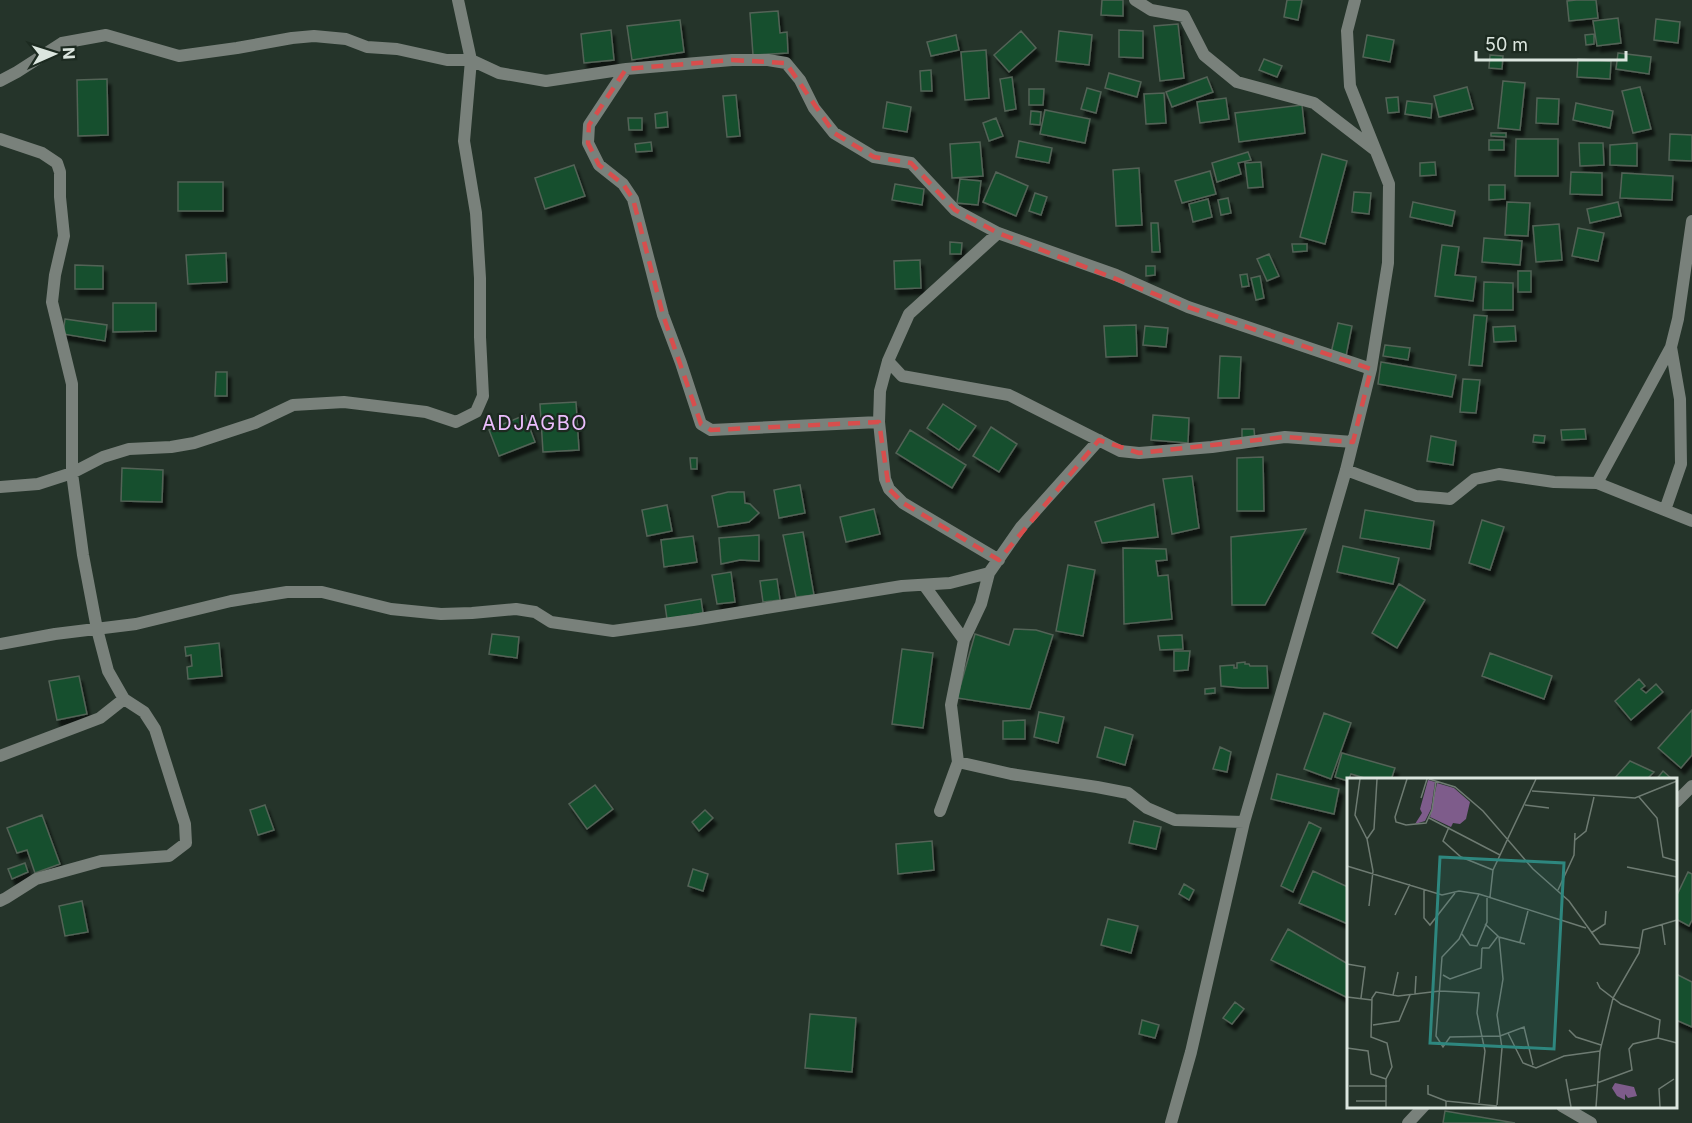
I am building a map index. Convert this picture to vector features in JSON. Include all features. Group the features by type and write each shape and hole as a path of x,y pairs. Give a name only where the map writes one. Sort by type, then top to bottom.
{"street":[{"path":"0,487 38,484 72,473 92,462 129,449 171,447 194,443 255,423 293,405 344,402 426,412 456,422 476,412 483,396 480,278 476,213 464,141 471,60 458,0"},
{"path":"1135,0 1151,10 1184,16 1204,55 1237,82 1314,103 1376,151"},
{"path":"1171,1123 1191,1052 1244,822 1346,470 1371,369 1388,263 1389,184 1350,86 1347,31 1354,0"},
{"path":"0,81 62,43 106,35 178,56 292,38 314,36 346,39 367,47 397,49 447,60 471,60 499,73 546,81 626,69 732,60 768,60 786,63 800,80 814,108 834,133 874,156 911,163 954,210 998,232 1116,275 1188,307 1371,369"},
{"path":"626,69 590,125 588,143 598,165 623,184 633,199 663,315 701,424 711,430 879,422"},
{"path":"0,139 42,153 57,163 60,172 64,236 55,275 52,302 72,384 72,473 83,555 97,629 108,671 124,699 144,712 155,729 185,824 186,843 169,856 101,861 36,879 0,901"},
{"path":"1597,483 1671,347 1678,319 1692,221"},
{"path":"998,232 909,314 888,361 880,391 879,422 885,479 889,489 903,503 999,560"},
{"path":"1665,510 1681,464 1680,399 1671,347"},
{"path":"888,361 902,376 1009,395 1120,451 1139,453 1212,447 1285,437 1353,442"},
{"path":"940,811 958,762 951,705 964,640 981,604 989,573 1022,527 1099,440"},
{"path":"1346,470 1416,496 1450,499 1475,479 1499,474 1554,482 1597,483 1692,521"},
{"path":"0,644 136,624 231,601 287,592 322,592 392,609 441,614 472,614 516,609 536,612 551,622 613,631 902,586 950,583 989,573"},
{"path":"924,585 964,640"},
{"path":"0,756 100,718 124,699"},
{"path":"958,762 1011,774 1128,793 1147,808 1175,820 1244,822"},
{"path":"1677,801 1692,786"},
{"path":"1408,1123 1423,1108"},
{"path":"1564,1108 1591,1123"}],"highlighted area":[{"path":"732,60 786,63 834,133 874,157 911,163 955,210 998,233 1188,307 1371,369 1353,442 1285,437 1139,453 1099,440 999,560 903,503 889,489 879,422 711,430 701,424 663,315 633,199 623,184 599,165 588,143 589,125 626,69"}],"building":[{"path":"1102,0 1123,0 1123,16 1101,15"},
{"path":"1287,0 1302,0 1298,20 1284,17"},
{"path":"1596,0 1598,18 1569,21 1567,1"},
{"path":"778,11 780,33 787,32 788,53 753,55 750,13"},
{"path":"1618,18 1621,43 1597,46 1593,21"},
{"path":"1656,19 1680,22 1678,43 1654,40"},
{"path":"680,20 684,52 632,60 627,26"},
{"path":"1178,24 1184,78 1160,81 1154,26"},
{"path":"611,30 614,60 584,63 581,34"},
{"path":"1119,30 1143,31 1143,58 1119,57"},
{"path":"1021,31 1036,48 1009,72 994,55"},
{"path":"1059,31 1092,35 1089,65 1056,61"},
{"path":"1594,34 1594,44 1586,45 1585,35"},
{"path":"956,35 959,50 931,56 927,42"},
{"path":"1367,35 1394,40 1390,62 1363,57"},
{"path":"986,50 989,98 965,100 961,52"},
{"path":"1618,53 1651,57 1649,74 1616,69"},
{"path":"1490,55 1503,56 1502,69 1489,68"},
{"path":"1264,59 1282,66 1277,77 1259,70"},
{"path":"1578,59 1611,61 1610,79 1577,77"},
{"path":"931,70 932,91 921,91 920,71"},
{"path":"1109,73 1141,82 1137,97 1105,88"},
{"path":"1012,77 1016,109 1005,111 1000,79"},
{"path":"1207,77 1213,92 1172,107 1166,92"},
{"path":"107,79 108,135 78,136 77,80"},
{"path":"1503,81 1525,83 1520,130 1498,128"},
{"path":"1467,87 1473,109 1439,117 1434,96"},
{"path":"1640,87 1651,129 1633,133 1622,91"},
{"path":"1087,88 1101,92 1096,113 1081,109"},
{"path":"1029,89 1044,89 1043,105 1029,105"},
{"path":"1164,93 1166,123 1146,124 1144,94"},
{"path":"736,95 740,136 727,137 723,96"},
{"path":"1398,97 1399,112 1388,113 1386,98"},
{"path":"1226,98 1229,119 1200,123 1197,102"},
{"path":"1537,98 1559,99 1558,124 1536,123"},
{"path":"1407,101 1432,104 1431,118 1405,114"},
{"path":"887,102 911,107 907,132 883,128"},
{"path":"1576,103 1613,111 1610,128 1573,120"},
{"path":"1302,105 1305,133 1239,142 1235,113"},
{"path":"1045,110 1090,119 1085,143 1040,134"},
{"path":"1031,111 1041,112 1040,125 1030,124"},
{"path":"667,112 668,127 656,128 655,114"},
{"path":"628,118 642,118 642,130 629,130"},
{"path":"996,118 1003,136 989,141 983,123"},
{"path":"1491,133 1506,133 1506,137 1491,136"},
{"path":"1670,134 1692,135 1692,161 1669,160"},
{"path":"1516,139 1558,139 1558,176 1515,176"},
{"path":"1489,140 1504,140 1504,150 1489,150"},
{"path":"1019,141 1052,148 1049,163 1016,157"},
{"path":"651,142 652,151 636,152 635,144"},
{"path":"980,142 983,176 952,178 950,144"},
{"path":"1579,143 1603,143 1604,165 1580,166"},
{"path":"1637,143 1637,166 1610,165 1610,145"},
{"path":"1248,152 1251,160 1238,163 1241,174 1217,182 1212,163"},
{"path":"1322,154 1347,161 1325,244 1300,237"},
{"path":"1261,162 1263,187 1248,188 1245,163"},
{"path":"1435,162 1436,175 1420,176 1420,163"},
{"path":"574,165 585,196 545,209 535,178"},
{"path":"1139,168 1142,225 1116,226 1113,170"},
{"path":"1210,171 1216,194 1182,203 1175,181"},
{"path":"996,172 1028,186 1016,216 983,202"},
{"path":"1571,172 1602,173 1602,195 1570,194"},
{"path":"1622,173 1673,176 1672,200 1620,198"},
{"path":"960,179 981,181 978,205 957,203"},
{"path":"178,182 223,182 223,211 178,211"},
{"path":"895,184 924,189 922,205 892,200"},
{"path":"1489,185 1505,185 1505,199 1489,200"},
{"path":"1354,192 1371,193 1369,214 1352,212"},
{"path":"1035,193 1047,197 1041,215 1029,211"},
{"path":"1228,198 1231,213 1221,215 1218,200"},
{"path":"1208,199 1212,217 1193,222 1189,204"},
{"path":"1413,202 1455,211 1452,226 1410,217"},
{"path":"1507,202 1530,203 1528,236 1505,235"},
{"path":"1618,202 1621,216 1590,223 1587,209"},
{"path":"1151,223 1158,223 1160,252 1152,252"},
{"path":"1559,224 1562,260 1536,262 1533,226"},
{"path":"1578,228 1604,233 1598,261 1572,256"},
{"path":"1484,238 1522,241 1520,265 1482,262"},
{"path":"950,242 962,243 961,254 950,254"},
{"path":"1292,244 1307,244 1307,251 1293,252"},
{"path":"1442,245 1459,247 1455,275 1476,277 1473,301 1435,296"},
{"path":"226,253 227,282 188,284 186,255"},
{"path":"1269,254 1279,276 1267,281 1257,259"},
{"path":"920,260 921,288 895,289 894,261"},
{"path":"75,265 103,266 103,289 75,289"},
{"path":"1146,266 1155,266 1155,275 1146,276"},
{"path":"1518,271 1531,271 1531,292 1518,292"},
{"path":"1247,274 1249,286 1242,287 1240,275"},
{"path":"1260,276 1264,298 1256,300 1251,278"},
{"path":"1484,282 1513,283 1513,310 1483,310"},
{"path":"113,303 156,303 156,331 113,332"},
{"path":"1474,315 1487,316 1482,366 1469,365"},
{"path":"65,319 107,325 105,341 63,334"},
{"path":"1338,323 1352,326 1346,356 1331,353"},
{"path":"1136,325 1137,356 1106,357 1104,326"},
{"path":"1145,326 1168,328 1166,347 1143,345"},
{"path":"1515,326 1516,341 1494,342 1493,327"},
{"path":"1385,345 1410,348 1408,360 1383,356"},
{"path":"1220,356 1241,357 1239,398 1218,398"},
{"path":"1381,362 1456,375 1452,397 1378,384"},
{"path":"216,372 227,372 227,396 215,396"},
{"path":"1463,379 1480,380 1476,413 1460,412"},
{"path":"576,402 579,450 543,452 540,404"},
{"path":"943,404 976,426 959,450 927,428"},
{"path":"525,415 535,442 499,456 489,430"},
{"path":"1153,415 1189,418 1188,443 1151,440"},
{"path":"991,427 1017,444 999,472 973,456"},
{"path":"1242,429 1254,429 1255,441 1242,441"},
{"path":"1585,429 1586,439 1562,440 1561,430"},
{"path":"910,430 966,465 952,488 896,453"},
{"path":"1534,435 1545,436 1544,443 1533,442"},
{"path":"1431,436 1456,441 1453,465 1427,461"},
{"path":"1263,457 1264,511 1237,511 1237,458"},
{"path":"690,458 697,458 697,469 691,469"},
{"path":"122,468 163,470 162,502 121,501"},
{"path":"1192,476 1199,528 1172,534 1163,479"},
{"path":"800,485 805,513 779,518 774,490"},
{"path":"728,492 744,492 745,503 750,504 759,513 749,522 718,527 712,496"},
{"path":"1154,504 1158,537 1102,543 1095,522"},
{"path":"667,505 672,531 647,536 642,510"},
{"path":"874,509 880,534 846,542 840,517"},
{"path":"1365,510 1434,521 1430,549 1360,538"},
{"path":"1482,520 1504,527 1490,570 1469,563"},
{"path":"1306,529 1265,605 1232,605 1231,537"},
{"path":"803,532 814,595 796,597 783,535"},
{"path":"759,535 759,561 740,560 721,564 719,538"},
{"path":"693,536 697,562 664,567 661,540"},
{"path":"1343,546 1399,558 1393,584 1337,572"},
{"path":"1123,548 1166,549 1167,560 1156,561 1158,576 1168,575 1172,619 1124,624"},
{"path":"1068,565 1095,570 1083,636 1056,631"},
{"path":"731,572 735,602 717,604 712,575"},
{"path":"777,579 780,600 763,602 760,581"},
{"path":"1399,584 1425,600 1397,648 1372,633"},
{"path":"701,599 703,613 667,619 665,605"},
{"path":"1014,629 1036,630 1053,635 1030,709 957,698 975,634 1009,645"},
{"path":"492,634 519,637 517,658 489,654"},
{"path":"1182,635 1183,649 1160,650 1158,636"},
{"path":"219,643 222,676 188,679 187,667 192,666 191,655 186,656 185,647"},
{"path":"902,649 933,653 923,728 892,724"},
{"path":"1174,651 1190,651 1188,670 1174,671"},
{"path":"1490,653 1552,676 1544,699 1482,676"},
{"path":"1245,662 1250,666 1267,666 1268,688 1221,686 1220,666 1234,665 1234,668 1237,668 1237,663"},
{"path":"79,676 87,714 57,720 49,681"},
{"path":"1639,679 1645,686 1641,689 1646,693 1656,684 1663,692 1631,720 1615,701"},
{"path":"1215,688 1215,693 1205,694 1205,689"},
{"path":"1692,710 1692,755 1681,768 1658,748"},
{"path":"1039,712 1064,717 1058,743 1034,737"},
{"path":"1324,713 1351,723 1331,779 1304,769"},
{"path":"1025,720 1025,739 1003,739 1003,721"},
{"path":"1105,727 1133,735 1125,765 1097,757"},
{"path":"1220,747 1231,752 1227,772 1213,769"},
{"path":"1342,753 1395,768 1392,778 1364,778 1351,774 1347,781 1335,777"},
{"path":"1630,761 1654,772 1648,778 1615,778"},
{"path":"1663,771 1671,778 1658,778"},
{"path":"1277,774 1339,789 1334,814 1271,799"},
{"path":"595,785 613,809 587,829 569,804"},
{"path":"265,805 274,830 258,835 250,810"},
{"path":"705,810 713,818 699,831 692,822"},
{"path":"42,815 60,864 35,873 27,850 17,853 7,828"},
{"path":"1134,821 1161,827 1156,849 1129,843"},
{"path":"1309,822 1321,828 1293,892 1281,886"},
{"path":"932,841 934,870 898,874 896,844"},
{"path":"25,863 28,872 12,879 8,869"},
{"path":"693,869 708,874 703,891 688,886"},
{"path":"1313,871 1347,887 1347,924 1299,903"},
{"path":"1688,872 1692,874 1692,920 1689,926 1677,920 1677,895"},
{"path":"1184,884 1194,890 1189,900 1179,894"},
{"path":"82,901 88,932 65,936 59,906"},
{"path":"1108,919 1138,926 1131,953 1101,945"},
{"path":"1288,929 1347,963 1347,996 1346,997 1271,960"},
{"path":"1677,974 1692,982 1692,1027 1677,1020"},
{"path":"1235,1002 1244,1009 1232,1024 1223,1018"},
{"path":"810,1014 856,1018 852,1072 805,1068"},
{"path":"1142,1020 1159,1025 1155,1038 1139,1034"},
{"path":"1445,1111 1515,1123 1443,1123"}],"district":[{"name":"ADJAGBO","path":"535,423"}]}
